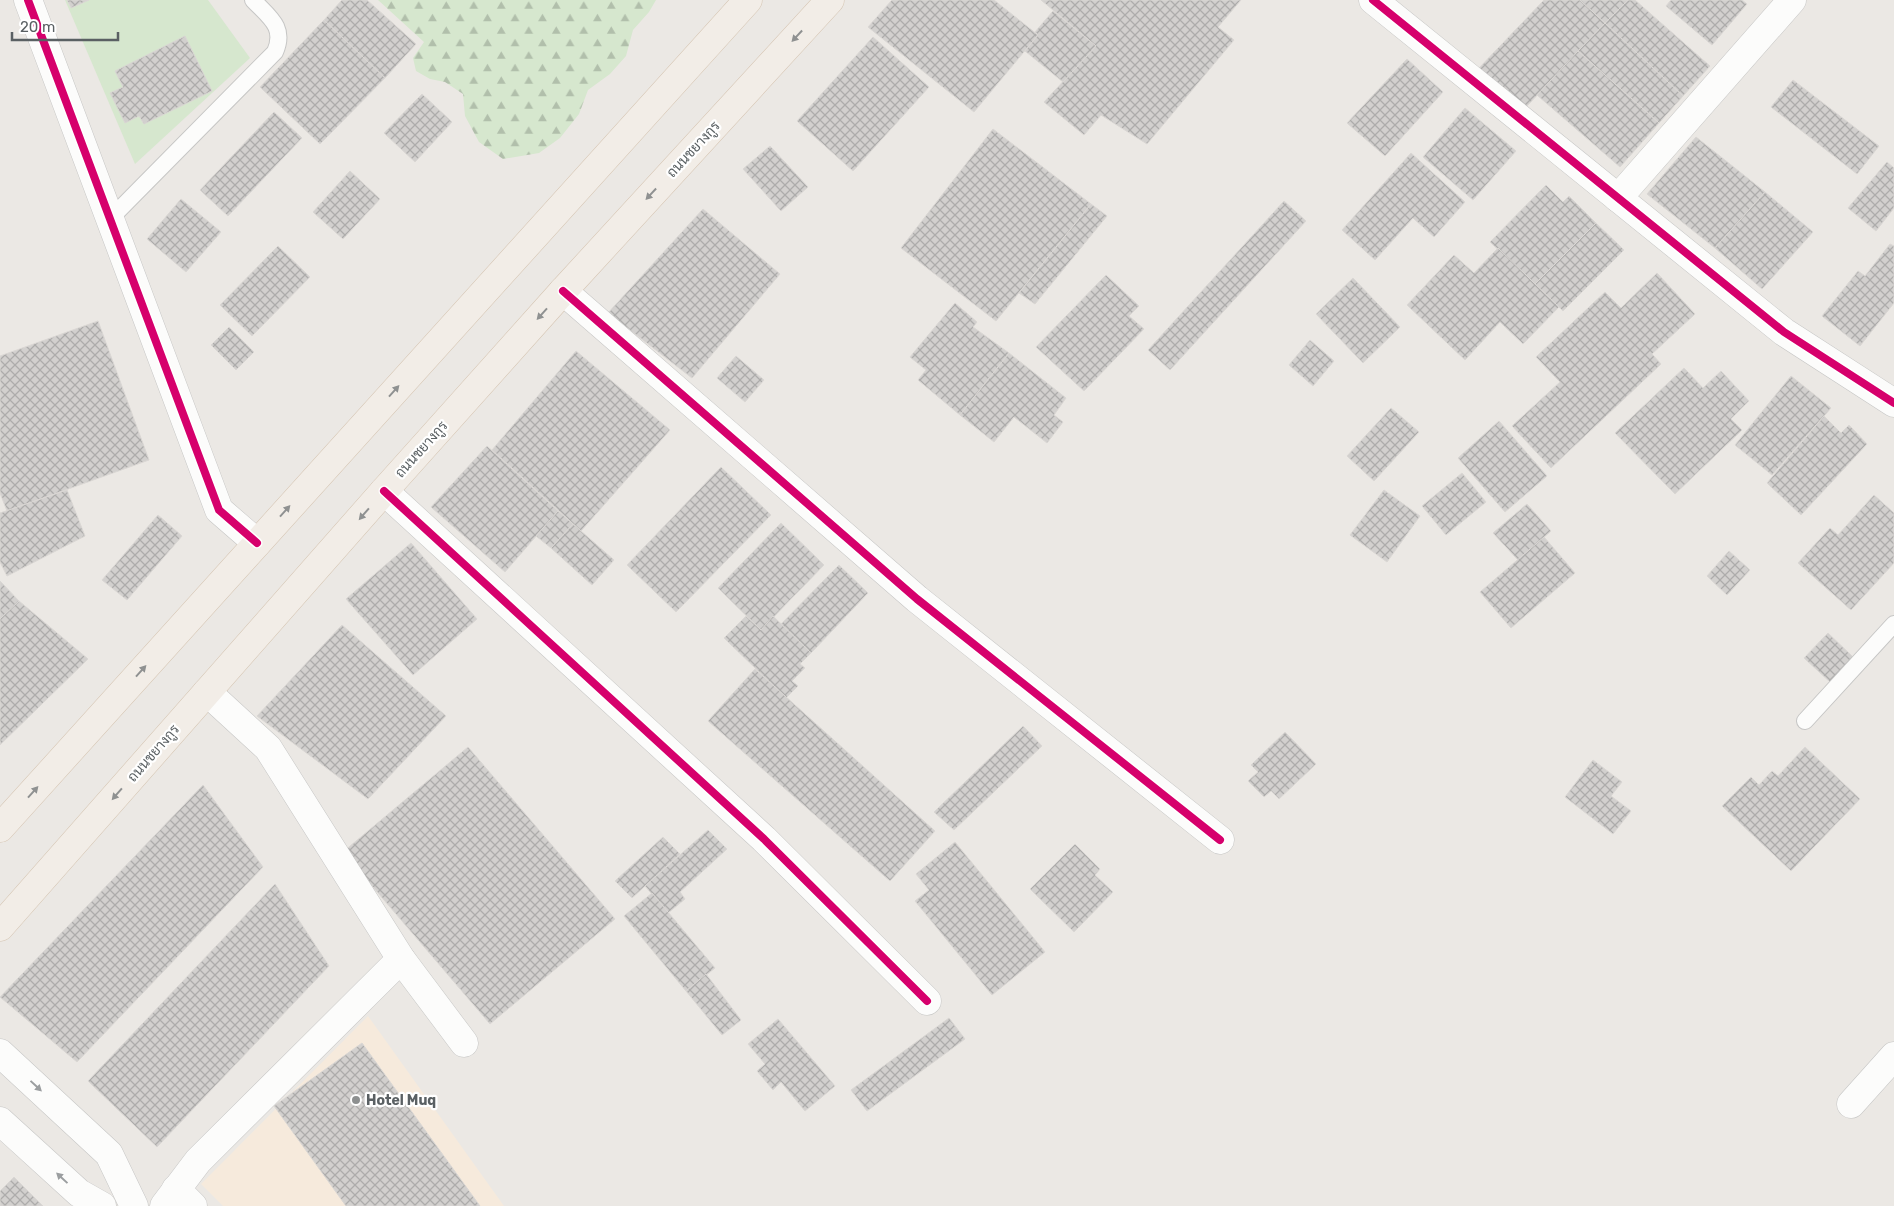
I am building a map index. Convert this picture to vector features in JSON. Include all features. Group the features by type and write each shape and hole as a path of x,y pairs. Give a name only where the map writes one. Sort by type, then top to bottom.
{"main road":[{"path":"0,828 748,0"},
{"name":"ถนนชยางกูร","path":"0,927 384,490 563,291 830,0"}],"street":[{"path":"28,0 219,510 257,543"},
{"path":"1373,0 1784,332 1894,403"},
{"path":"1618,198 1792,0"},
{"path":"563,291 917,599 1220,840"},
{"path":"384,490 764,839 927,1001"},
{"path":"206,692 268,748 401,959 464,1043"},
{"path":"178,1200 198,1161 401,959"},
{"path":"0,1053 109,1154 134,1206"},
{"path":"1851,1104 1894,1056"},
{"path":"0,1121 79,1193 102,1206"}],"lane":[{"path":"110,219 275,52 280,36 278,28 253,0"},
{"path":"1805,721 1894,624"}],"shaded area":[{"name":"Hotel Muq","path":"368,1016 504,1206 223,1206 201,1184"}],"green space":[{"path":"65,0 208,0 250,58 135,164"},
{"path":"378,0 656,0 649,12 633,30 626,56 610,74 588,90 579,114 560,138 539,153 503,159 479,142 465,116 463,94 445,82 430,79 416,71 413,58 424,42"}],"building":[{"path":"67,0 89,0 71,8"},
{"path":"342,0 367,0 416,44 385,78 324,20"},
{"path":"892,0 994,0 1038,35 974,112 868,27"},
{"path":"1041,0 1241,0 1218,27 1234,40 1147,144 1101,115 1084,135 1044,102 1096,46"},
{"path":"1544,0 1580,0 1605,23 1526,107 1479,68"},
{"path":"1580,0 1628,0 1605,23"},
{"path":"1628,0 1635,0 1710,66 1683,96 1605,23"},
{"path":"1671,0 1742,0 1747,4 1712,45 1666,6"},
{"path":"1053,11 1096,46 1063,82 1025,51 1038,35 1035,32"},
{"path":"324,20 385,78 320,144 260,87"},
{"path":"1605,23 1683,96 1659,123 1578,51"},
{"path":"185,36 212,91 144,124 139,116 125,123 110,93 123,87 115,71"},
{"path":"873,37 929,87 853,171 797,121"},
{"path":"1578,51 1659,123 1620,167 1537,95"},
{"path":"1407,59 1443,92 1385,156 1347,123"},
{"path":"1793,80 1879,146 1857,174 1771,107"},
{"path":"422,94 452,122 415,162 384,133"},
{"path":"1465,108 1516,151 1473,200 1423,157"},
{"path":"274,112 302,138 228,216 200,190"},
{"path":"993,129 1091,204 996,321 901,248"},
{"path":"1696,137 1765,192 1715,248 1647,194"},
{"path":"770,146 808,187 781,211 743,169"},
{"path":"1411,153 1465,202 1434,237 1413,218 1375,260 1342,230"},
{"path":"1887,162 1894,168 1894,208 1876,231 1848,208"},
{"path":"350,171 380,199 343,239 313,212"},
{"path":"1546,185 1563,202 1569,196 1596,223 1535,284 1490,242"},
{"path":"1765,192 1813,232 1762,289 1715,248"},
{"path":"181,199 221,232 186,272 147,239"},
{"path":"1284,201 1306,221 1170,370 1148,350"},
{"path":"1091,204 1107,216 1035,304 1019,293"},
{"path":"703,209 780,274 692,378 608,313"},
{"path":"1596,223 1624,250 1563,311 1535,284"},
{"path":"1890,244 1894,246 1894,303 1860,346 1822,316 1858,271 1865,276"},
{"path":"278,246 310,277 252,336 220,305"},
{"path":"1498,248 1559,307 1523,344 1500,322 1465,360 1407,305 1454,255 1474,273"},
{"path":"1657,273 1695,314 1652,354 1661,364 1551,468 1512,426 1560,382 1536,357 1605,292 1621,308"},
{"path":"1106,275 1139,306 1129,316 1144,329 1084,391 1036,347"},
{"path":"1353,278 1400,327 1363,363 1316,314"},
{"path":"955,303 977,322 973,327 1009,353 960,415 918,380 926,370 910,357"},
{"path":"98,321 149,460 7,511 0,493 0,356"},
{"path":"229,327 254,352 236,370 211,345"},
{"path":"1310,340 1334,361 1313,386 1289,365"},
{"path":"576,351 670,430 581,531 492,450"},
{"path":"1009,353 1066,398 1054,415 1063,422 1047,443 1014,417 994,442 960,415"},
{"path":"736,356 764,380 745,402 717,378"},
{"path":"1684,368 1703,388 1721,371 1749,401 1731,419 1742,430 1675,494 1615,433"},
{"path":"1791,376 1831,408 1772,475 1735,445"},
{"path":"1391,408 1419,432 1374,481 1347,456"},
{"path":"1824,416 1841,433 1849,425 1867,444 1801,515 1767,483"},
{"path":"1499,421 1547,476 1505,512 1458,458"},
{"path":"487,446 558,511 505,572 431,507"},
{"path":"721,467 771,515 676,612 627,565"},
{"path":"1462,473 1486,502 1446,535 1422,506"},
{"path":"67,490 85,536 7,576 0,562 0,513"},
{"path":"1384,490 1420,516 1387,562 1350,535"},
{"path":"1874,495 1894,513 1894,563 1851,610 1798,563 1830,528 1838,535"},
{"path":"1527,504 1551,531 1518,560 1493,533"},
{"path":"558,511 573,524 551,548 536,536"},
{"path":"158,515 182,536 127,600 102,580"},
{"path":"781,523 824,565 761,630 718,588"},
{"path":"573,524 614,560 592,585 551,548"},
{"path":"1544,537 1575,573 1511,628 1480,592"},
{"path":"411,543 477,619 413,675 346,599"},
{"path":"1729,551 1750,570 1727,595 1707,576"},
{"path":"839,565 868,593 811,653 781,624"},
{"path":"0,581 19,601 0,619"},
{"path":"19,601 88,659 0,745 0,619"},
{"path":"746,616 761,630 773,616 811,653 800,664 805,668 792,681 798,686 786,698 724,638"},
{"path":"342,625 446,716 368,799 257,716"},
{"path":"1828,633 1853,657 1830,682 1804,658"},
{"path":"755,669 935,831 890,881 708,721"},
{"path":"1023,726 1042,746 954,830 934,812"},
{"path":"1285,732 1316,764 1279,799 1271,791 1264,797 1248,781 1258,772 1251,765"},
{"path":"468,747 615,919 490,1024 343,852"},
{"path":"1805,747 1860,799 1791,871 1722,806 1751,777 1759,785 1772,771 1778,776"},
{"path":"1593,760 1622,782 1611,796 1631,811 1613,834 1565,797"},
{"path":"203,785 263,867 77,1062 0,997"},
{"path":"708,830 727,849 680,892 685,899 668,913 645,886"},
{"path":"663,837 680,854 632,898 615,881"},
{"path":"955,842 1045,952 992,995 915,901 929,890 916,874"},
{"path":"1075,844 1100,869 1095,875 1113,892 1074,932 1030,889"},
{"path":"275,884 329,966 157,1147 88,1081"},
{"path":"652,893 715,968 686,991 624,916"},
{"path":"706,974 741,1020 722,1035 686,991"},
{"path":"949,1018 965,1039 867,1111 851,1090"},
{"path":"778,1019 835,1086 805,1111 781,1082 773,1090 757,1071 765,1064 748,1044"},
{"path":"362,1043 480,1206 346,1206 274,1106"},
{"path":"14,1177 43,1206 0,1206 0,1191"}],"cycle path":[{"path":"28,0 219,510 257,543"},
{"path":"1373,0 1784,332 1894,403"},
{"path":"563,291 917,599 1220,840"},
{"path":"384,491 764,839 927,1001"}],"place":[{"name":"Hotel Muq","path":"356,1100"}]}
